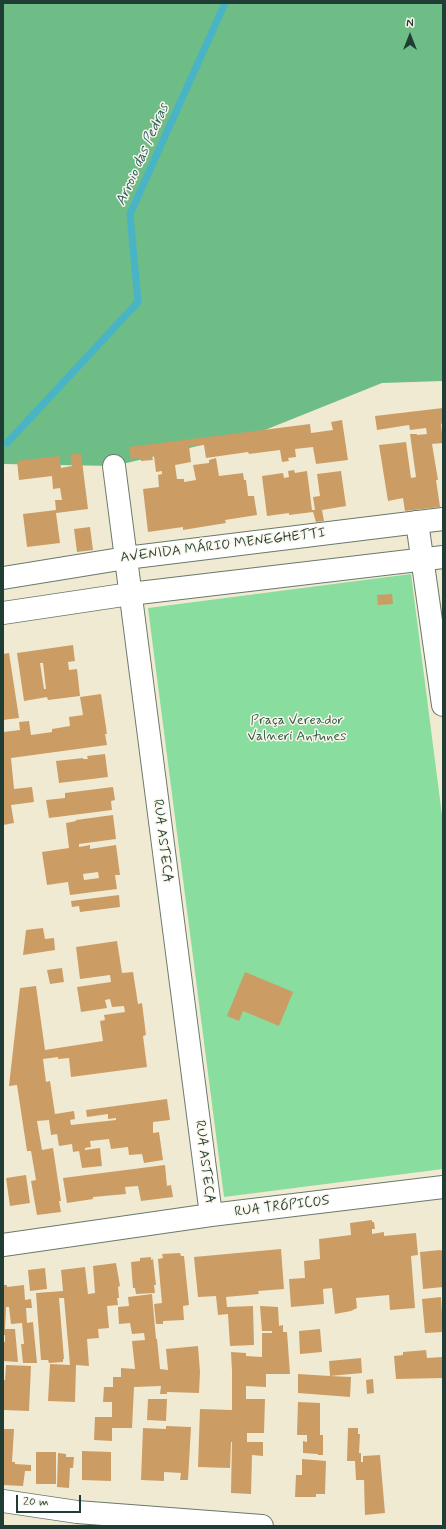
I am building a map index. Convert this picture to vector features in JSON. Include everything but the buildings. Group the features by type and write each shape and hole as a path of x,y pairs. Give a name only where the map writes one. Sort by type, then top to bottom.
{"street":[{"name":"RUA ASTECA","path":"114,466 211,1216"},
{"name":"AVENIDA MÁRIO MENEGHETTI","path":"3,578 126,558 443,519"},
{"path":"417,522 443,705"},
{"path":"3,613 130,594 443,557"},
{"name":"RUA TRÓPICOS","path":"3,1245 211,1216 443,1187"},
{"path":"3,1501 76,1519 262,1526"}],"green space":[{"path":"3,3 443,3 443,381 382,383 265,430 114,466 3,464"},
{"name":"Praça Vereador Valneri Antunes","path":"411,574 443,823 443,1169 224,1197 148,608"}],"waterway":[{"name":"Arroio das Pedras","path":"7,443 138,302 130,214 225,3"}]}
